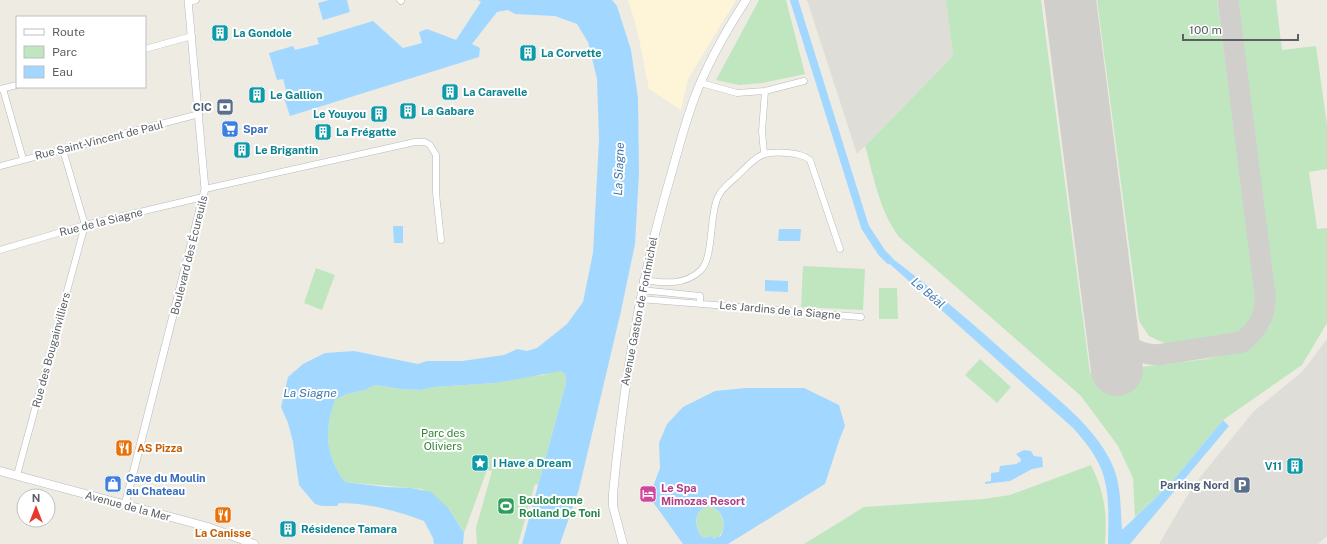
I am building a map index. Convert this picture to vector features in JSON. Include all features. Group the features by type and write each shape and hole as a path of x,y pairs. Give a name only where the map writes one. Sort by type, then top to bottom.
{"main road":[{"name":"Avenue Gaston de Fontmichel","path":"623,544 613,506 613,494 624,390 641,290 654,231 690,112 701,83 724,35 746,0"},
{"name":"Avenue de la Mer","path":"0,471 208,527 251,543"}],"street":[{"name":"Boulevard des Écureuils","path":"124,505 204,197 205,189 192,36 191,1"},
{"path":"146,49 192,36"},
{"path":"701,83 737,93 765,91 804,81"},
{"path":"16,85 2,89 23,159"},
{"path":"764,154 762,131 765,91"},
{"name":"Rue Saint-Vincent de Paul","path":"0,166 199,114"},
{"path":"205,189 415,142 425,142 430,144 436,155 436,193 441,240"},
{"path":"63,150 85,225"},
{"path":"643,280 669,283 689,278 702,270 707,259 718,195 759,155 771,151 804,155 810,160 840,249"},
{"name":"Rue de la Siagne","path":"0,250 85,225 204,197"},
{"name":"Rue des Bougainvilliers","path":"17,476 85,225"},
{"path":"641,290 700,296 700,303"},
{"name":"Les Jardins de la Siagne","path":"640,299 861,317"}],"shaded area":[{"path":"628,0 736,0 688,79 681,110 649,89 637,29"},
{"path":"807,0 946,0 953,56 857,154"},
{"path":"1327,339 1327,536 1318,544 1159,544 1193,486 1254,411 1302,372"}],"green space":[{"path":"759,0 786,0 805,74 762,83 739,85 716,80"},
{"path":"946,0 1041,0 1090,373 1207,359 1247,349 1259,339 1270,326 1274,287 1237,0 1276,0 1282,50 1316,46 1327,125 1327,169 1309,172 1317,229 1327,228 1327,323 1302,365 1223,420 1171,483 1135,517 1133,478 1118,446 1081,396 899,237 892,227 882,205 865,146 953,56"},
{"path":"1097,0 1217,0 1257,298 1253,318 1236,337 1166,344 1149,336 1139,321"},
{"path":"803,266 865,269 863,310 801,307"},
{"path":"316,268 335,275 322,310 304,303"},
{"path":"879,288 897,288 898,319 879,319"},
{"path":"980,359 1011,387 997,403 965,375"},
{"name":"Parc des Oliviers","path":"561,371 565,374 566,383 538,485 535,484 518,544 477,544 476,528 492,471 487,470 464,533 449,509 422,489 345,482 333,463 328,443 331,411 335,400 347,394 365,390 375,385 421,390 434,387 496,383 544,375 548,372"},
{"path":"1091,465 1096,475 1104,503 1106,522 1105,544 804,544 864,507 984,499 1010,495"},
{"path":"708,506 718,511 724,526 719,536 714,539 711,536 703,538 697,525 700,511"}],"water":[{"path":"329,0 347,0 350,12 323,20 318,3"},
{"name":"La Siagne","path":"478,0 612,0 617,6 631,50 638,98 639,173 635,244 621,311 579,489 560,544 522,544 566,383 565,374 561,371 496,383 434,387 421,390 375,385 365,390 347,394 335,400 329,422 328,442 333,462 345,482 386,487 411,488 431,492 449,509 464,533 463,544 434,544 433,538 424,521 393,511 350,503 339,503 337,506 322,506 315,504 299,485 293,442 288,423 281,407 288,377 303,364 325,353 354,351 418,364 427,361 462,361 504,355 517,349 527,351 537,348 567,324 583,302 593,253 599,139 597,79 588,42 577,24 555,16 515,14 508,10 497,12 472,44 480,48 479,57 290,116 283,95 287,94 283,79 277,80 269,53 293,46 295,50 319,44 317,38 373,21 403,48 422,43 419,32 427,29 456,40 481,2"},
{"path":"393,226 403,226 403,243 394,243"},
{"path":"779,229 801,229 800,241 778,241"},
{"path":"882,253 885,253 904,267 958,311 1062,402 1095,436 1115,470 1119,487 1122,530 1171,483 1223,420 1229,426 1130,544 1108,544 1108,509 1105,482 1095,456 1085,443 1073,428 882,257"},
{"path":"765,280 788,281 788,292 765,291"},
{"path":"746,388 804,388 839,405 845,426 825,484 728,544 683,544 653,502 654,484 660,468 659,443 667,424 683,407 715,391","holes":["708,506 713,507 722,518 722,532 720,537 718,536 714,539 711,536 703,538 698,529 696,520 697,515 703,508"]},
{"path":"1024,450 1031,451 1034,456 1042,457 1043,467 1032,469 1010,481 985,484 985,482 991,481 991,473 999,472 1000,466 1017,464 1020,462 1021,459 1016,454"}],"waterway":[{"name":"Le Béal","path":"794,0 865,227 882,253 889,260"}],"taxiway":[{"path":"1109,310 1112,320 1120,336 1125,342 1138,351 1157,355 1242,342 1260,322 1264,309 1265,295 1228,0"}],"runway":[{"path":"1070,0 1117,370"}],"place":[{"name":"La Gondole","path":"220,33"},
{"name":"La Corvette","path":"528,53"},
{"name":"La Caravelle","path":"450,92"},
{"name":"Le Gallion","path":"257,95"},
{"name":"CIC","path":"225,107"},
{"name":"La Gabare","path":"408,111"},
{"name":"Le Youyou","path":"379,114"},
{"name":"Spar","path":"230,129"},
{"name":"La Frégatte","path":"323,132"},
{"name":"Le Brigantin","path":"242,150"},
{"name":"AS Pizza","path":"124,448"},
{"name":"I Have a Dream","path":"480,463"},
{"name":"V11","path":"1295,466"},
{"name":"Cave du Moulin au Chateau","path":"113,484"},
{"name":"Parking Nord","path":"1242,485"},
{"name":"Le Spa Mimozas Resort","path":"648,494"},
{"name":"Boulodrome Rolland De Toni","path":"506,506"},
{"name":"La Canisse","path":"223,515"},
{"name":"Résidence Tamara","path":"288,529"}]}
